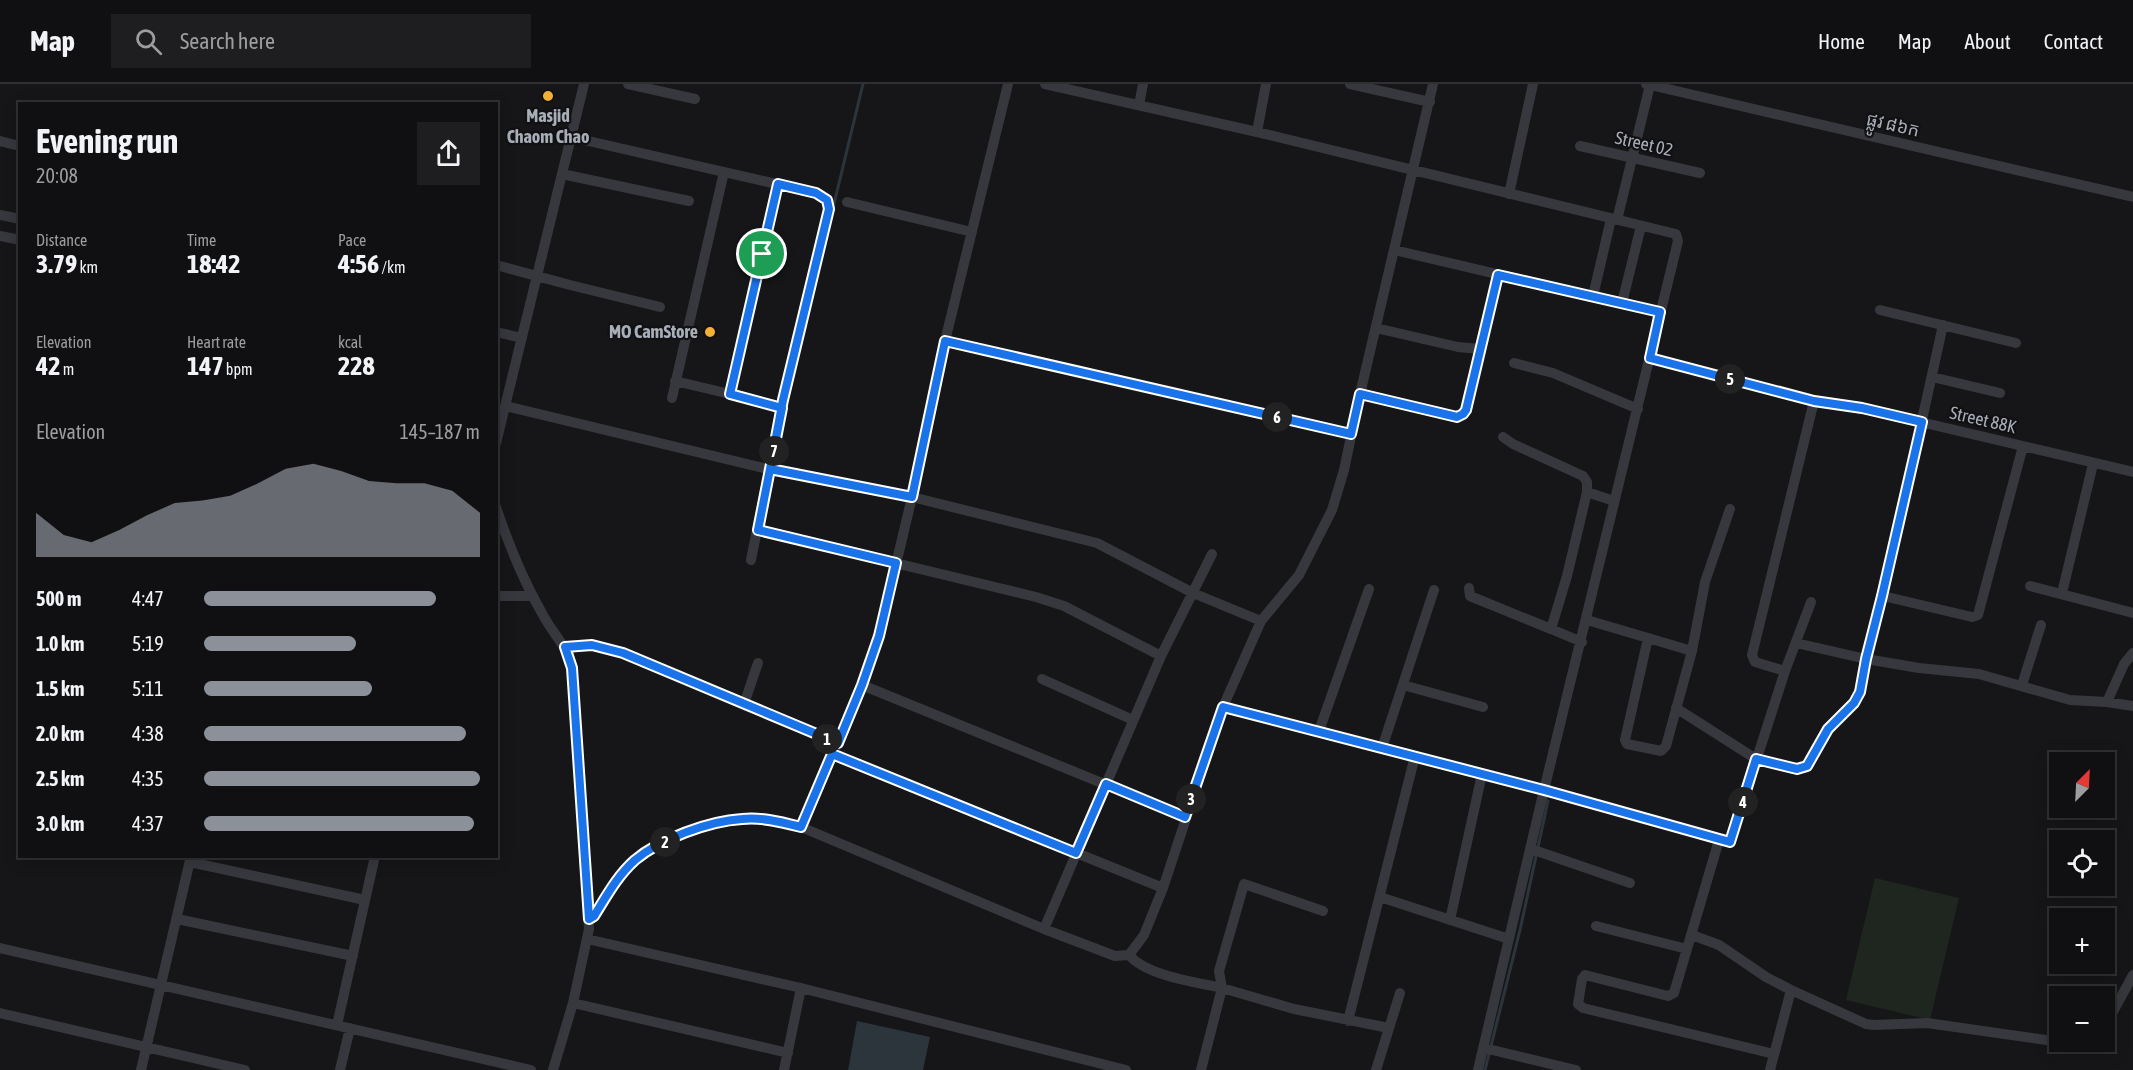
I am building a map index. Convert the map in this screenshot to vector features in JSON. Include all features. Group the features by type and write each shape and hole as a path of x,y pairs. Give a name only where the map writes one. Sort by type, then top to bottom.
{"street":[{"path":"498,435 584,84"},
{"path":"628,84 696,99"},
{"path":"801,827 862,685 879,636 912,497 945,341 1008,84"},
{"path":"1045,84 1257,132 1676,234 1678,241 1544,790 1535,851 1509,939 1478,1070"},
{"path":"1139,105 1143,84"},
{"path":"1257,132 1266,84"},
{"path":"1350,84 1430,102"},
{"path":"589,919 594,916 613,885 636,860 654,848 673,838 706,826 741,819 775,820 801,827 1044,929 1115,956 1129,955 1144,935 1163,888 1223,707 1261,621 1299,575 1332,510 1344,470 1433,84"},
{"path":"1509,194 1533,84"},
{"path":"1593,296 1632,158 1648,84"},
{"name":"ផ្លូវ ៨៦ក","path":"1648,84 2133,197"},
{"path":"571,137 816,193 827,200 829,209 782,408 751,560"},
{"path":"0,141 18,146"},
{"name":"Street 02","path":"1580,146 1700,173"},
{"path":"672,398 724,172"},
{"path":"562,174 689,201"},
{"path":"730,394 778,184"},
{"path":"847,202 972,232"},
{"path":"0,215 18,219"},
{"path":"1622,303 1641,226"},
{"path":"0,236 18,240"},
{"path":"1394,250 1660,312"},
{"path":"498,266 660,307"},
{"path":"1360,394 1457,417 1463,414 1466,410 1498,275"},
{"path":"1880,310 2016,343"},
{"path":"1676,708 1756,759 1797,769 1807,766 1828,729 1854,703 1860,692 1943,325"},
{"path":"1376,328 1480,350"},
{"path":"498,332 522,338"},
{"path":"945,341 1351,434"},
{"name":"Street 88K","path":"1650,358 1814,401 1862,408 2133,472"},
{"path":"1514,363 1553,373 1638,409"},
{"path":"1932,377 2001,393"},
{"path":"675,381 782,408"},
{"path":"1785,671 1755,662 1752,655 1814,401"},
{"path":"505,406 770,469 912,497 1097,543 1193,593 1261,621"},
{"path":"1503,437 1513,444 1583,476 1587,482 1587,492 1567,576 1551,629"},
{"path":"1882,596 1972,617 1978,615 2023,446"},
{"path":"2062,593 2092,464"},
{"path":"1587,492 1614,501"},
{"path":"1648,639 1625,740 1627,744 1661,751 1666,746 1692,651 1705,582 1730,509"},
{"path":"498,513 542,615 565,647 572,668 589,919 588,939 573,1003 553,1070"},
{"path":"758,530 1036,597 1064,606 1161,656"},
{"path":"1044,929 1161,656 1212,554"},
{"path":"2030,586 2133,613"},
{"path":"1469,588 1470,596 1482,602 1581,642"},
{"path":"1320,731 1369,590"},
{"path":"1382,748 1434,590"},
{"path":"498,596 533,596"},
{"path":"1223,707 1544,790 1730,842 1785,671 1811,602"},
{"path":"1587,620 1692,651"},
{"path":"2022,685 2041,625"},
{"path":"1796,643 1919,668 1979,674 2070,700 2133,706"},
{"path":"565,647 592,645 623,653 838,743"},
{"path":"2107,702 2124,664 2133,653"},
{"path":"744,704 758,663"},
{"path":"1042,679 1133,720"},
{"path":"862,685 1185,817"},
{"path":"1403,685 1483,707"},
{"path":"832,754 1163,888"},
{"path":"1348,1021 1416,756"},
{"path":"1450,920 1482,774"},
{"path":"1719,840 1674,993 1671,996 1585,975 1582,979 1578,1004 1583,1008 1774,1054"},
{"path":"1535,851 1630,883"},
{"path":"337,1025 375,858"},
{"path":"141,1070 191,859 365,900"},
{"path":"1201,1070 1222,988 1219,971 1244,884 1323,911"},
{"path":"1380,897 1509,939"},
{"path":"177,919 353,956"},
{"path":"1596,926 1688,949"},
{"path":"1692,935 1719,945 1791,990 1844,1016 1874,1025 1927,1023 2049,1040"},
{"path":"588,939 801,988 1126,1070"},
{"path":"0,948 531,1070"},
{"path":"1129,955 1136,963 1159,973 1294,1009 1389,1028"},
{"path":"2115,1008 2133,975"},
{"path":"784,1070 801,988"},
{"path":"1770,1070 1791,990"},
{"path":"1376,1070 1400,993"},
{"path":"573,1003 788,1053"},
{"path":"0,1014 245,1070"},
{"path":"340,1070 350,1028"},
{"path":"1485,1048 1576,1070"}],"shaded area":[{"path":"1875,878 1959,898 1930,1020 1846,1000"},
{"path":"857,1021 930,1037 923,1070 848,1070"}],"waterway":[{"path":"833,208 863,84"},
{"path":"1485,1070 1520,930 1548,801"}],"place":[{"name":"Masjid Chaom Chao","path":"548,96"},
{"name":"MO CamStore","path":"710,332"}],"route":[{"path":"762,254 730,394 769,406 782,408 758,530 896,563 879,636 838,743 623,653 592,645 565,647 570,656 572,668 589,919 594,916 613,885 636,860 673,838 706,826 741,819 775,820 801,827 832,754 1076,853 1106,784 1185,817 1223,707 1544,790 1730,842 1756,759 1797,769 1807,766 1828,729 1854,703 1860,692 1922,422 1862,408 1814,401 1650,358 1660,312 1498,275 1466,410 1463,414 1457,417 1440,414 1360,394 1351,434 945,341 912,497 784,473 770,469 783,400 829,209 827,200 816,193 778,184 762,254"}]}
